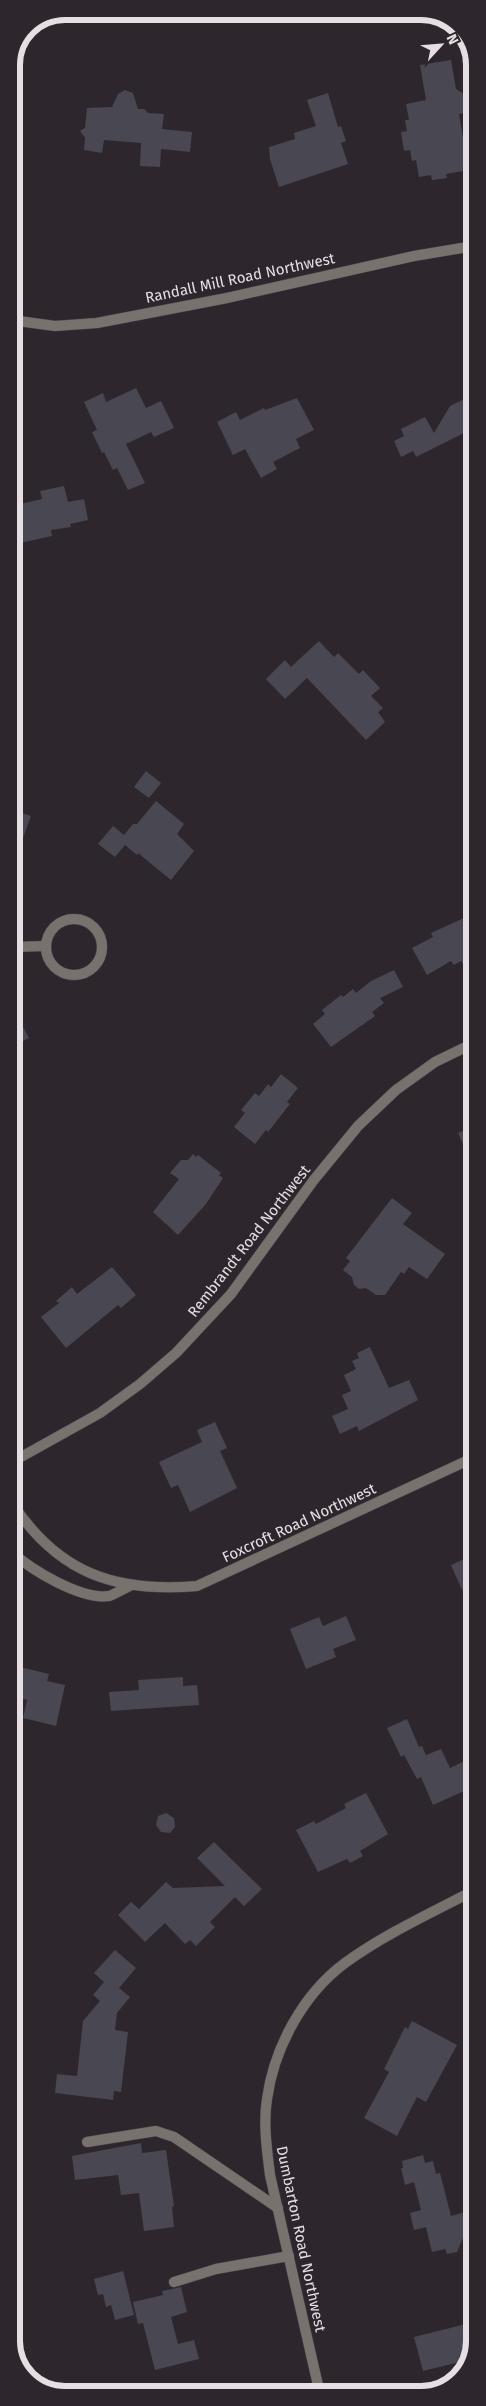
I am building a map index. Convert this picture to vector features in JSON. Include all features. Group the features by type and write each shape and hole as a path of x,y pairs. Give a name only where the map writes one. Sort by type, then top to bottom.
{"street":[{"name":"Randall Mill Road Northwest","path":"20,321 55,326 97,323 227,298 414,256 466,247"},
{"path":"84,921 95,929 101,941 101,954 91,969 80,974 68,974 58,970 49,960 46,946 49,933 60,922 84,921"},
{"path":"20,947 46,946"},
{"name":"Rembrandt Road Northwest","path":"20,1458 100,1413 140,1384 176,1353 231,1294 314,1181 358,1126 396,1090 434,1062 466,1047"},
{"name":"Foxcroft Road Northwest","path":"20,1516 28,1528 54,1552 69,1562 105,1579 130,1586 161,1589 197,1586 466,1461"},
{"name":"Foxcroft Road Northwest","path":"20,1558 48,1578 78,1592 108,1596 130,1586"},
{"name":"Dumbarton Road Northwest","path":"318,2386 288,2256 265,2139 267,2099 277,2057 294,2021 320,1986 344,1964 371,1946 466,1895"},
{"path":"87,2142 156,2132 174,2137 278,2208"},
{"path":"174,2282 216,2269 288,2256"}],"building":[{"path":"451,60 456,89 464,94 466,113 459,114 466,150 466,170 446,174 447,178 432,180 431,175 419,177 416,160 412,161 410,150 404,151 401,132 407,131 405,120 409,120 406,104 426,100 420,65"},
{"path":"125,90 133,93 138,109 144,109 148,113 164,114 162,129 192,132 190,152 161,149 160,167 140,166 141,143 104,140 102,153 84,150 85,138 80,131 85,128 87,108 112,107 118,94"},
{"path":"328,93 338,127 341,126 346,141 341,143 348,164 279,187 270,159 269,147 295,139 294,133 316,126 307,100"},
{"path":"136,388 146,408 161,401 174,428 154,437 151,432 126,444 145,483 128,490 117,468 113,470 104,452 102,453 92,432 97,430 84,402 103,393 106,402"},
{"path":"297,398 314,430 296,439 300,448 273,462 277,469 261,478 245,449 233,455 217,422 236,412 240,420 264,408 265,410"},
{"path":"464,399 466,403 466,432 416,457 413,451 401,457 394,441 404,436 401,429 425,417 434,433 450,406"},
{"path":"64,486 68,502 84,499 88,520 70,524 71,527 51,530 52,536 20,543 20,504 42,499 40,491"},
{"path":"319,641 334,657 338,653 359,674 363,670 380,688 371,696 383,708 378,712 385,722 366,740 307,678 285,699 266,679 285,660 291,667"},
{"path":"146,771 161,783 149,798 134,787"},
{"path":"156,801 184,824 177,834 194,851 171,880 138,853 137,855 125,845 115,857 98,844 113,826 124,835 133,824 137,824"},
{"path":"20,812 31,816 23,838 20,837"},
{"path":"464,918 466,922 466,962 463,964 461,961 454,965 451,961 427,975 412,948 433,937 431,933"},
{"path":"394,970 403,987 380,998 384,1003 372,1012 375,1016 331,1047 313,1024 325,1014 322,1010 341,995 343,997 353,989 356,993 371,981"},
{"path":"20,1021 29,1038 20,1042"},
{"path":"281,1074 298,1088 287,1102 290,1104 268,1132 266,1130 255,1144 234,1127 245,1113 241,1110 255,1093 259,1096 268,1084 271,1087"},
{"path":"466,1130 466,1150 458,1133"},
{"path":"193,1154 196,1157 198,1155 221,1173 219,1175 223,1178 206,1204 178,1235 153,1212 179,1179 170,1173 181,1160 188,1160"},
{"path":"392,1198 412,1213 403,1224 445,1254 427,1279 409,1267 404,1274 401,1272 385,1295 376,1295 366,1288 359,1289 354,1285 352,1277 343,1270 350,1261 346,1258"},
{"path":"112,1267 136,1295 121,1308 118,1305 66,1348 41,1317 59,1303 56,1301 72,1287 77,1294"},
{"path":"370,1347 389,1388 409,1380 418,1400 359,1431 357,1426 340,1434 332,1416 348,1409 342,1395 351,1391 344,1375 356,1369 352,1361 359,1358 357,1353"},
{"path":"215,1422 227,1448 220,1451 237,1488 190,1512 178,1485 171,1488 159,1462 202,1442 197,1430"},
{"path":"466,1558 466,1588 462,1590 451,1565"},
{"path":"346,1616 356,1640 333,1649 336,1657 306,1669 290,1629 319,1617 323,1626"},
{"path":"20,1667 49,1674 47,1681 65,1685 56,1726 23,1718 27,1700 20,1698"},
{"path":"183,1677 183,1686 197,1685 199,1705 111,1711 109,1692 139,1690 138,1680"},
{"path":"407,1719 419,1747 422,1746 426,1755 441,1749 450,1768 466,1760 466,1790 433,1805 421,1777 417,1779 404,1755 401,1757 387,1728"},
{"path":"366,1793 388,1834 360,1851 363,1856 350,1863 347,1859 318,1872 296,1830 314,1821 316,1824 346,1808 344,1804"},
{"path":"166,1813 174,1818 175,1827 170,1833 161,1832 156,1825 158,1816"},
{"path":"214,1842 262,1889 244,1906 235,1897 210,1922 215,1927 196,1946 190,1940 185,1944 165,1923 145,1942 118,1915 131,1902 139,1909 166,1882 173,1888 225,1886 197,1858"},
{"path":"115,1950 136,1968 119,1988 130,1997 117,2013 115,2030 128,2032 121,2092 114,2091 113,2100 55,2093 57,2074 77,2076 83,2021 100,2001 93,1995 104,1982 94,1973"},
{"path":"412,2021 457,2045 426,2102 417,2097 397,2136 364,2118 389,2072 384,2069 405,2027 408,2029"},
{"path":"141,2143 142,2153 166,2150 174,2206 172,2207 174,2227 144,2231 139,2193 121,2195 118,2175 75,2180 72,2156"},
{"path":"423,2155 425,2163 433,2161 436,2174 440,2173 451,2216 465,2212 466,2231 457,2252 447,2254 445,2249 432,2252 426,2227 414,2230 410,2213 421,2210 414,2182 405,2185 401,2168 403,2168 402,2161"},
{"path":"123,2271 134,2315 115,2320 111,2305 106,2307 103,2294 98,2295 94,2279"},
{"path":"181,2287 187,2312 171,2317 178,2344 194,2340 199,2359 155,2370 143,2323 138,2324 133,2302 163,2295 162,2291"},
{"path":"466,2324 465,2350 461,2362 423,2371 414,2337"}]}
